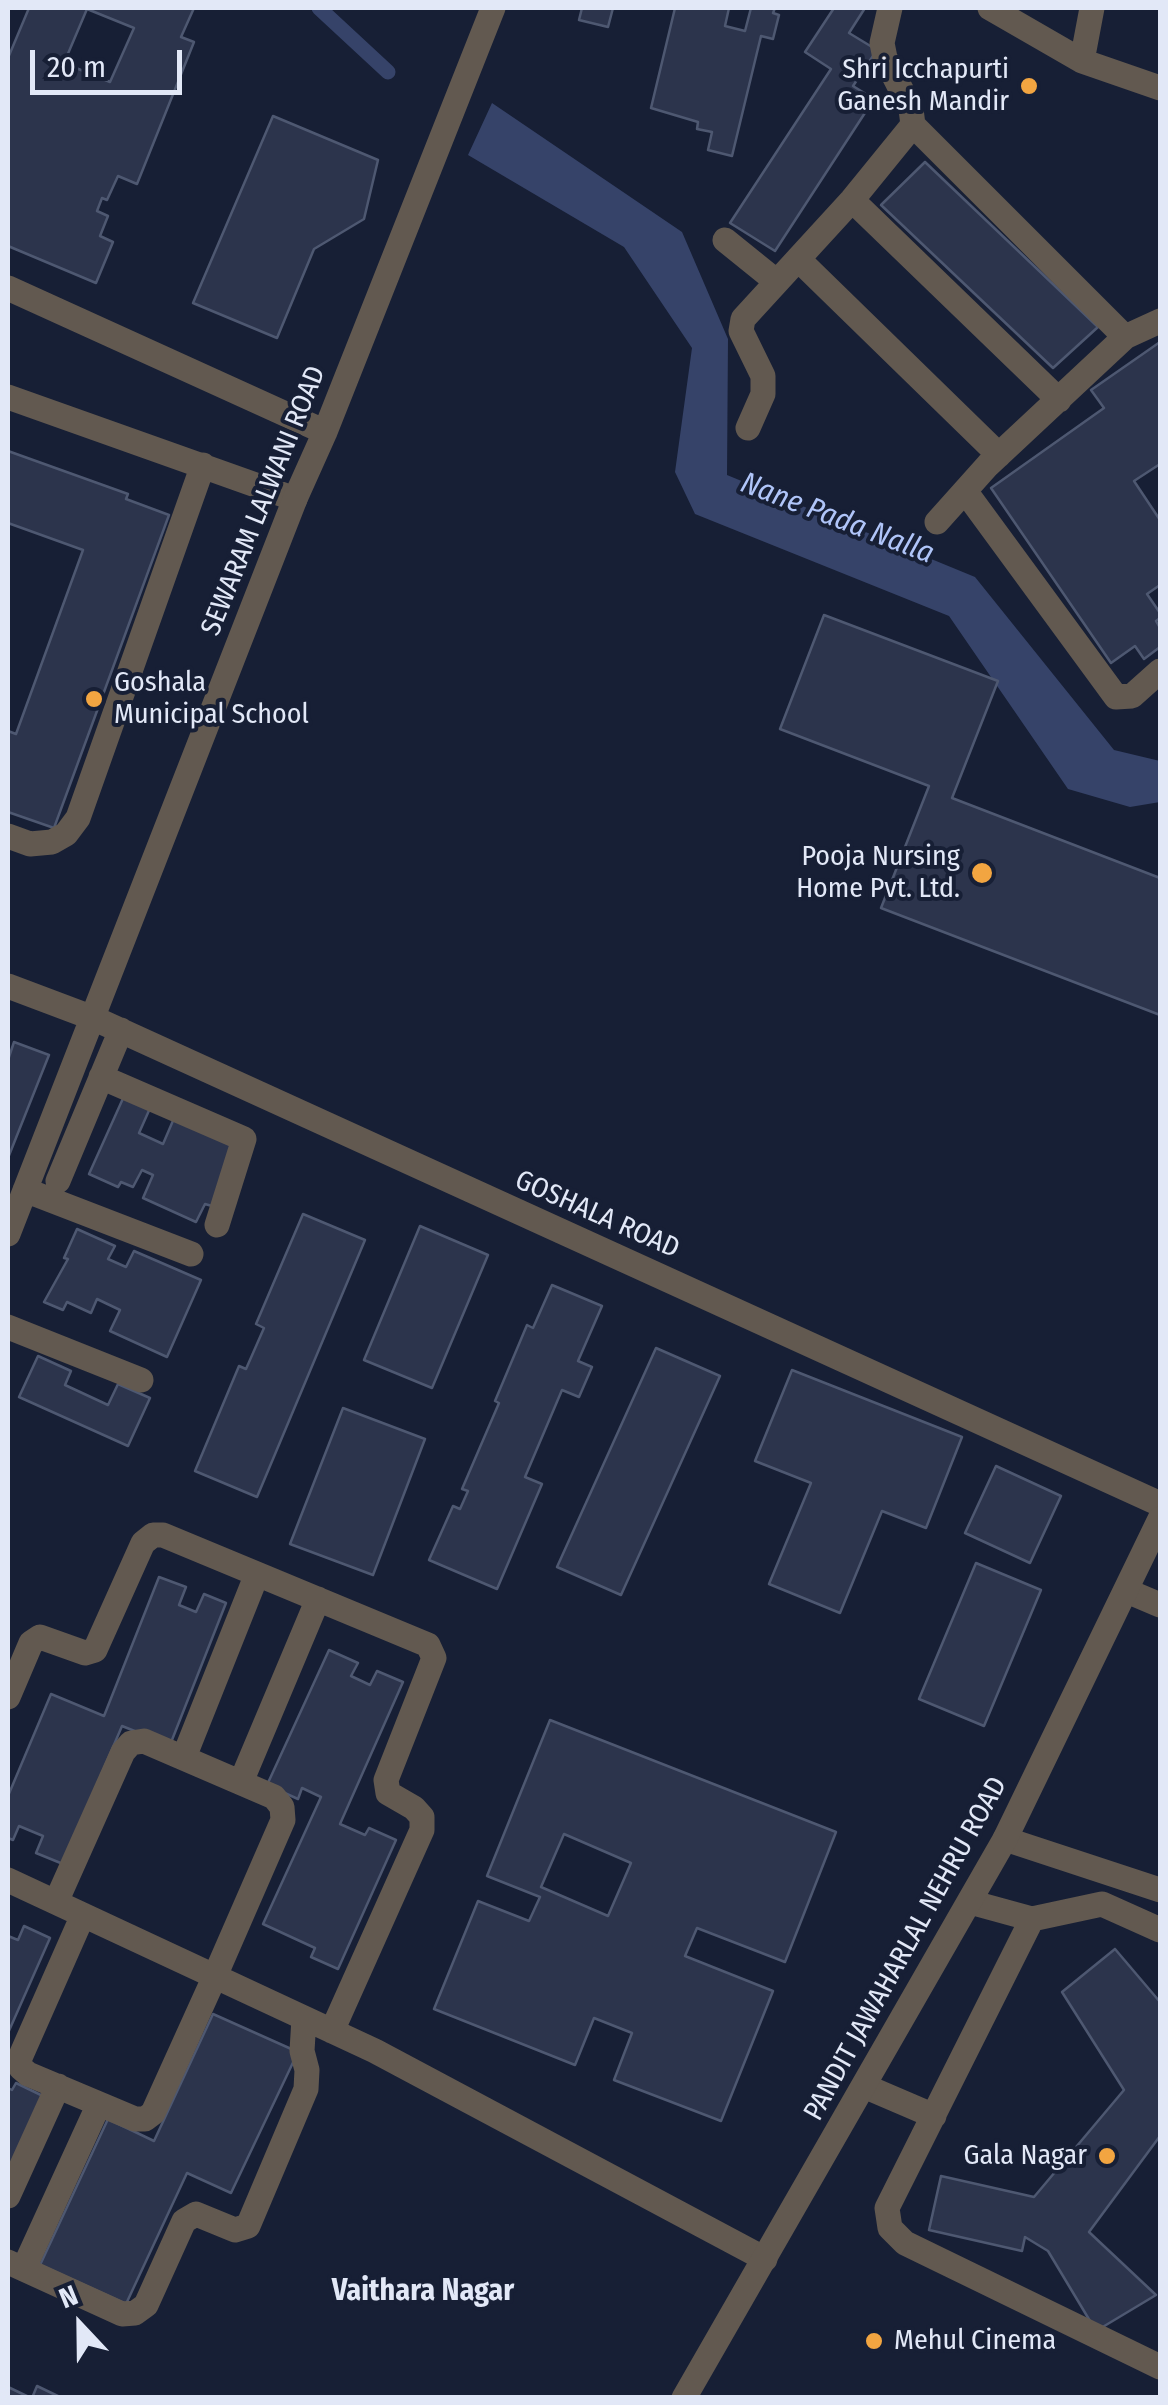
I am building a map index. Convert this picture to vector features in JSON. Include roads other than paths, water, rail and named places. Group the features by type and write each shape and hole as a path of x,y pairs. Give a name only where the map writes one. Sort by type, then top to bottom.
{"street":[{"name":"SEWARAM LALWANI ROAD","path":"8,1234 492,8"},
{"path":"890,8 882,43 885,58 912,109 913,124 1125,337"},
{"path":"990,8 1082,60 1160,88"},
{"path":"1082,60 1092,8"},
{"path":"748,428 763,394 763,376 741,330 743,319 852,200 913,124"},
{"path":"852,200 1059,400"},
{"path":"724,240 777,282"},
{"path":"798,259 999,456"},
{"path":"8,288 325,432"},
{"path":"937,522 999,456 1125,337 1160,321"},
{"path":"8,397 295,499"},
{"path":"8,836 30,844 52,842 66,834 78,818 204,464"},
{"path":"965,491 1116,697 1132,696 1160,672"},
{"name":"GOSHALA ROAD","path":"8,986 120,1030 1160,1504"},
{"path":"58,1180 120,1030"},
{"path":"101,1077 244,1139 216,1225"},
{"path":"25,1190 191,1254"},
{"path":"8,1327 140,1380"},
{"name":"PANDIT JAWAHARLAL NEHRU ROAD","path":"684,2398 1005,1840 1160,1519"},
{"path":"8,1697 31,1643 40,1637 85,1653 95,1650 144,1543 152,1536 164,1535 428,1645 434,1658 386,1780 388,1793 422,1817 422,1830 332,2031"},
{"path":"184,1758 257,1574"},
{"path":"1127,1591 1160,1605"},
{"path":"241,1782 318,1599"},
{"path":"56,1902 123,1752 131,1744 144,1741 274,1797 282,1807 283,1820 216,1976 153,2113 145,2119 136,2119 28,2074 19,2060 83,1915"},
{"path":"1005,1840 1160,1890"},
{"path":"8,1880 332,2031 765,2259"},
{"path":"970,1902 1032,1919 1102,1904 1160,1930"},
{"path":"1032,1919 887,2208 890,2228 905,2243 1160,2368"},
{"path":"99,2104 16,2265 122,2314 135,2313 146,2305 184,2221 196,2214 235,2230 248,2226 306,2089 304,2018"},
{"path":"8,2196 58,2086"},
{"path":"864,2086 934,2116"}],"water":[{"path":"492,103 682,232 728,339 727,475 975,577 1114,750 1160,761 1160,802 1130,807 1068,789 949,616 695,514 675,472 692,348 624,247 468,155"}],"waterway":[{"name":"Nane Pada Nalla","path":"319,8 388,72"}],"place":[{"name":"Shri Icchapurti Ganesh Mandir","path":"1029,86"},
{"name":"Goshala Municipal School","path":"94,699"},
{"name":"Pooja Nursing Home Pvt. Ltd.","path":"982,873"},
{"name":"Gala Nagar","path":"1107,2156"},
{"name":"Mehul Cinema","path":"874,2341"}],"district":[{"name":"Vaithara Nagar","path":"423,2292"}]}
